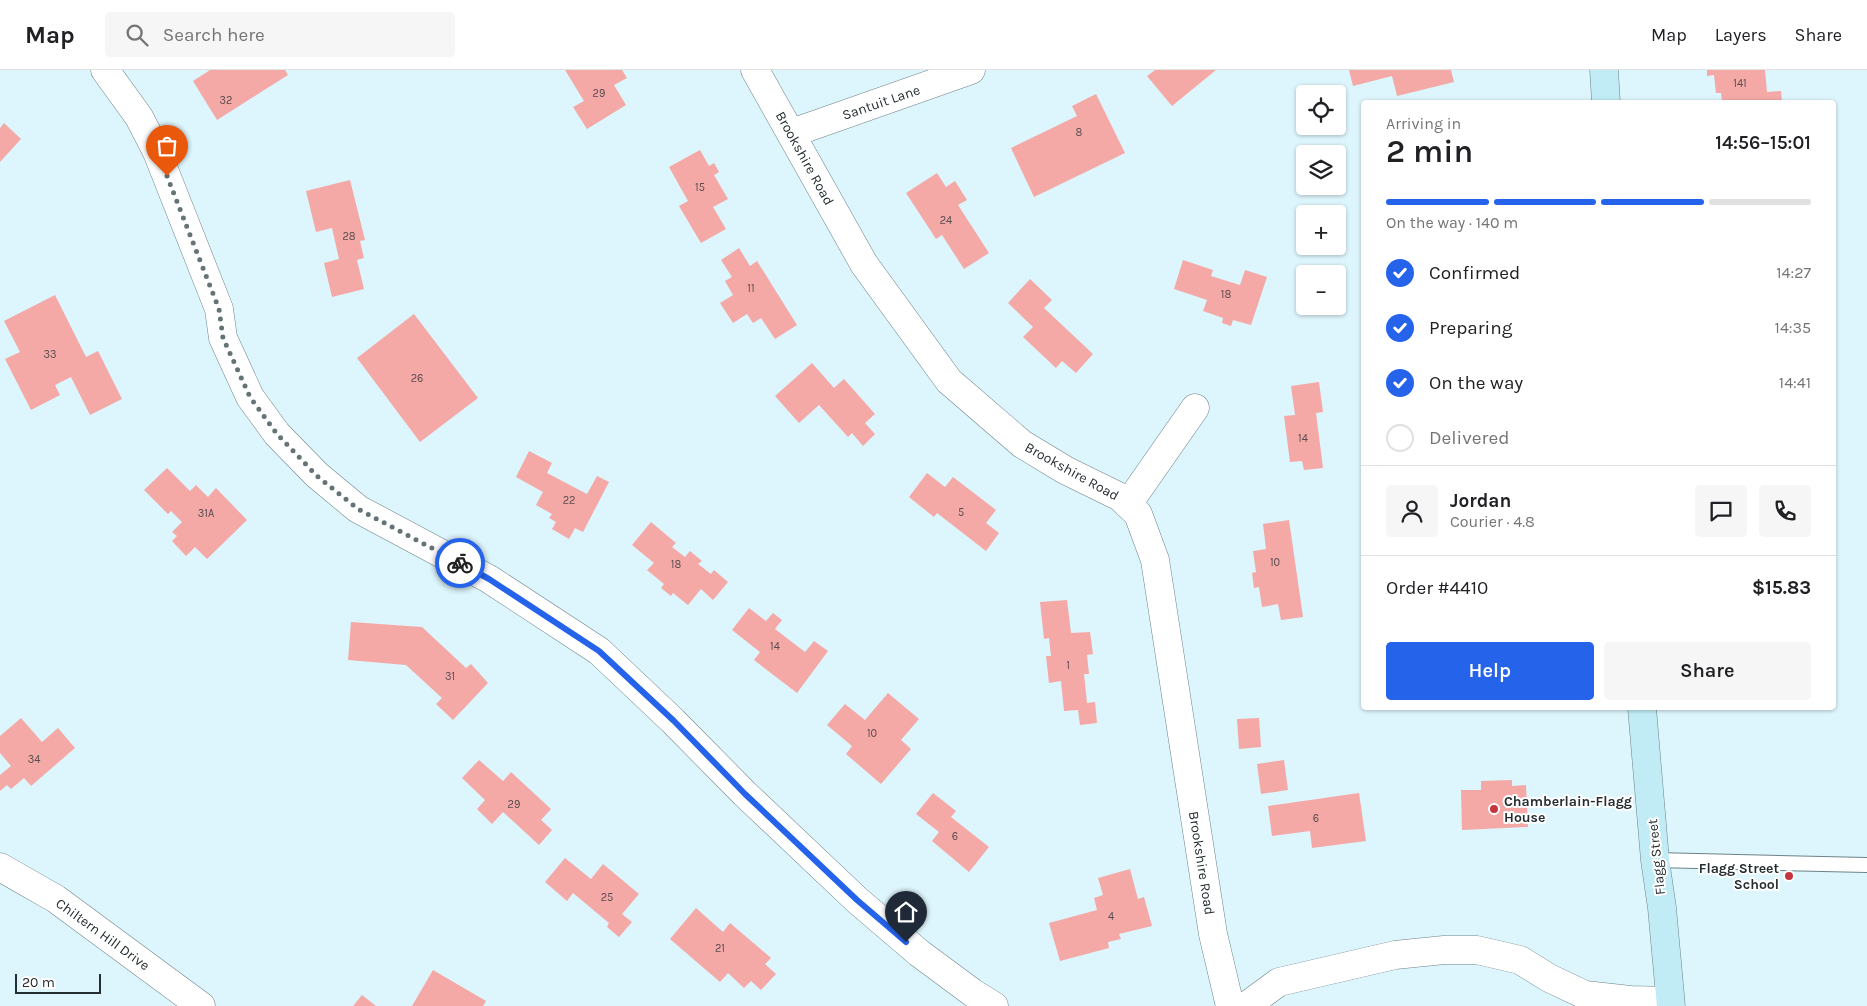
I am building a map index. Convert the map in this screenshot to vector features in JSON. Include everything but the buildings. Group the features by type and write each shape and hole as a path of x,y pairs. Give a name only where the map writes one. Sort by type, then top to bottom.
{"street":[{"path":"105,70 140,117 157,152 219,309 223,338 250,397 277,434 317,476 358,509 489,579 599,651 674,721 745,794 857,900 919,952 994,1006"},
{"name":"Brookshire Road","path":"755,70 864,264 949,381 1022,444 1065,470 1120,497 1138,514 1155,560 1213,934 1230,1006"},
{"name":"Santuit Lane","path":"792,133 971,70"},
{"path":"1604,70 1606,100"},
{"path":"1128,504 1195,408"},
{"name":"Flagg Street","path":"1642,710 1655,860 1671,1004"},
{"name":"Chiltern Hill Drive","path":"0,867 56,899 201,1006"},
{"path":"1246,1006 1278,982 1395,955 1444,950 1477,950 1520,960 1584,995 1671,1004"}],"lane":[{"path":"1655,860 1867,865"}],"way so far":[{"path":"167,176 219,309 223,338 250,397 277,434 317,476 358,509 460,563"}],"place":[{"name":"Chamberlain-Flagg House","path":"1494,809"},
{"name":"Flagg Street School","path":"1789,876"}],"route":[{"path":"460,563 489,579 599,651 674,721 745,794 857,900 906,942"}]}
